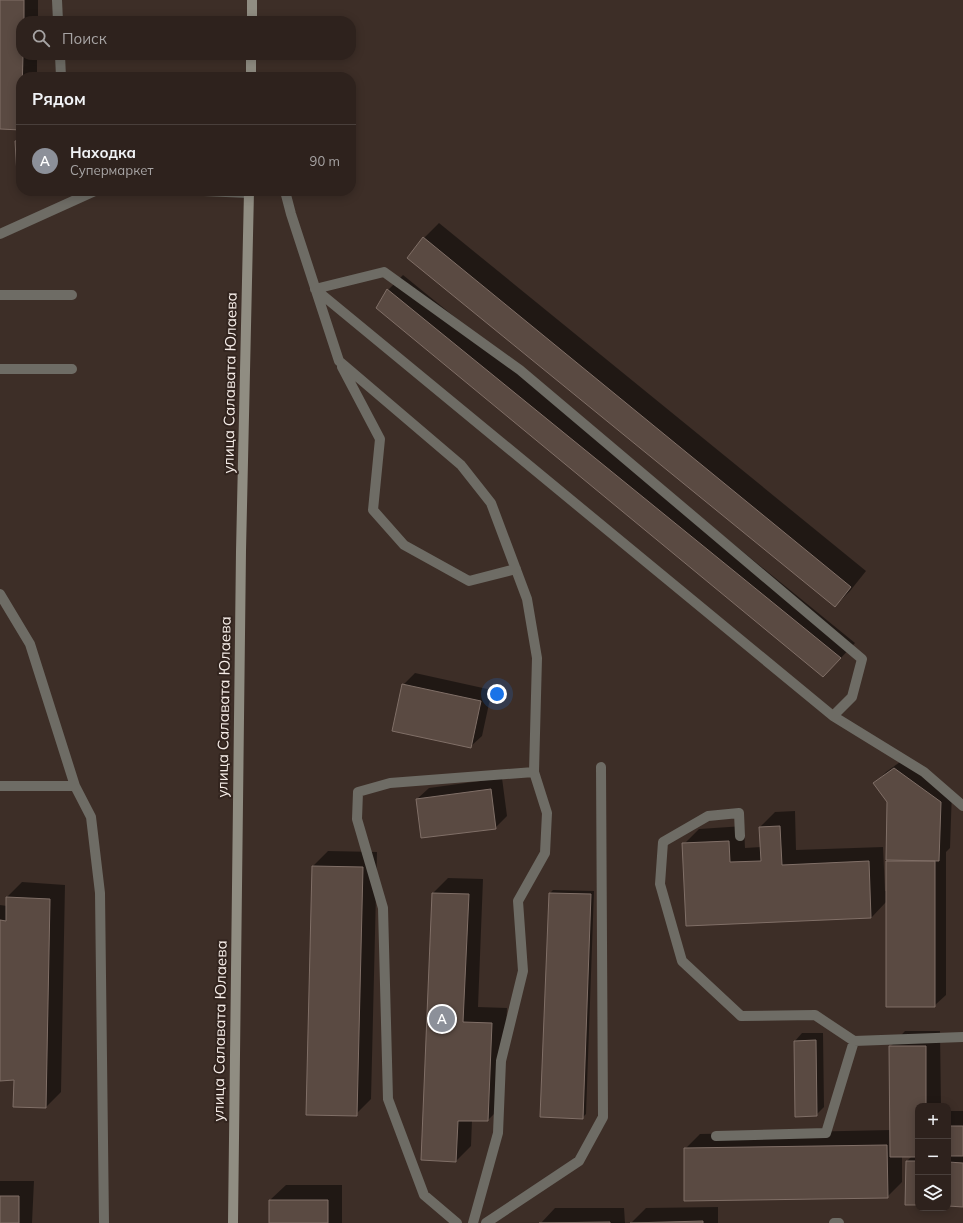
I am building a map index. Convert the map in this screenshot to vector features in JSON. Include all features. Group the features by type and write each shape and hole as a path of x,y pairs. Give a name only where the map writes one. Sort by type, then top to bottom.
{"street":[{"path":"252,0 252,16"},
{"path":"251,60 251,72"},
{"name":"улица Салавата Юлаева","path":"233,1223 248,196"}],"lane":[{"path":"57,0 58,16"},
{"path":"60,60 61,72"},
{"path":"0,234 84,196"},
{"path":"287,196 339,361 380,439 374,510 404,544 469,581 516,569"},
{"path":"315,289 384,272 520,370 862,658 852,697 833,716"},
{"path":"315,289 833,716 924,772 963,806"},
{"path":"0,295 72,295"},
{"path":"339,361 461,465 491,503 527,599 537,658 534,772 547,813 545,853 518,901 523,971 502,1061 498,1133 473,1223"},
{"path":"0,369 72,369"},
{"path":"0,594 30,644 75,786 91,817 100,893 104,1223"},
{"path":"486,1223 578,1161 603,1117 601,767"},
{"path":"457,1223 424,1195 388,1099 383,908 357,819 358,792 390,783 534,772"},
{"path":"0,786 75,786"},
{"path":"740,836 739,813 724,814 708,816 663,842 660,884 682,961 741,1016 815,1015 854,1040 963,1037"},
{"path":"716,1136 826,1133 854,1040"},
{"path":"834,1223 839,1223"}],"building":[{"path":"0,0 24,0 24,16 16,16 16,60 23,60 23,72 16,72 16,130 0,129"},
{"path":"423,237 851,587 835,607 407,258"},
{"path":"387,289 841,658 823,677 376,308"},
{"path":"402,684 481,701 471,748 392,731"},
{"path":"894,768 941,802 939,861 886,860 887,802 873,783"},
{"path":"491,789 496,829 421,838 416,799"},
{"path":"780,826 782,865 869,861 871,918 686,926 682,843 729,841 730,862 761,861 759,827"},
{"path":"886,861 935,861 935,1007 886,1007"},
{"path":"312,866 363,867 357,1116 306,1115"},
{"path":"432,893 469,894 463,1022 492,1023 488,1121 458,1121 456,1162 421,1160"},
{"path":"549,893 591,894 583,1119 540,1117"},
{"path":"6,897 50,899 46,1108 13,1107 14,1080 0,1081 0,920 6,921"},
{"path":"816,1040 817,1116 795,1117 794,1041"},
{"path":"889,1046 926,1046 926,1103 915,1103 915,1157 890,1157"},
{"path":"951,1126 963,1126 963,1156 951,1156"},
{"path":"887,1145 888,1198 684,1201 684,1148"},
{"path":"906,1161 915,1161 915,1205 905,1205"},
{"path":"951,1162 963,1163 963,1207 951,1206"},
{"path":"0,1196 19,1196 19,1223 0,1223"},
{"path":"269,1200 328,1200 328,1223 269,1223"},
{"path":"703,1221 703,1223 630,1223"},
{"path":"610,1222 610,1223 539,1223"}],"place":[{"name":"Находка","path":"442,1019"}]}
